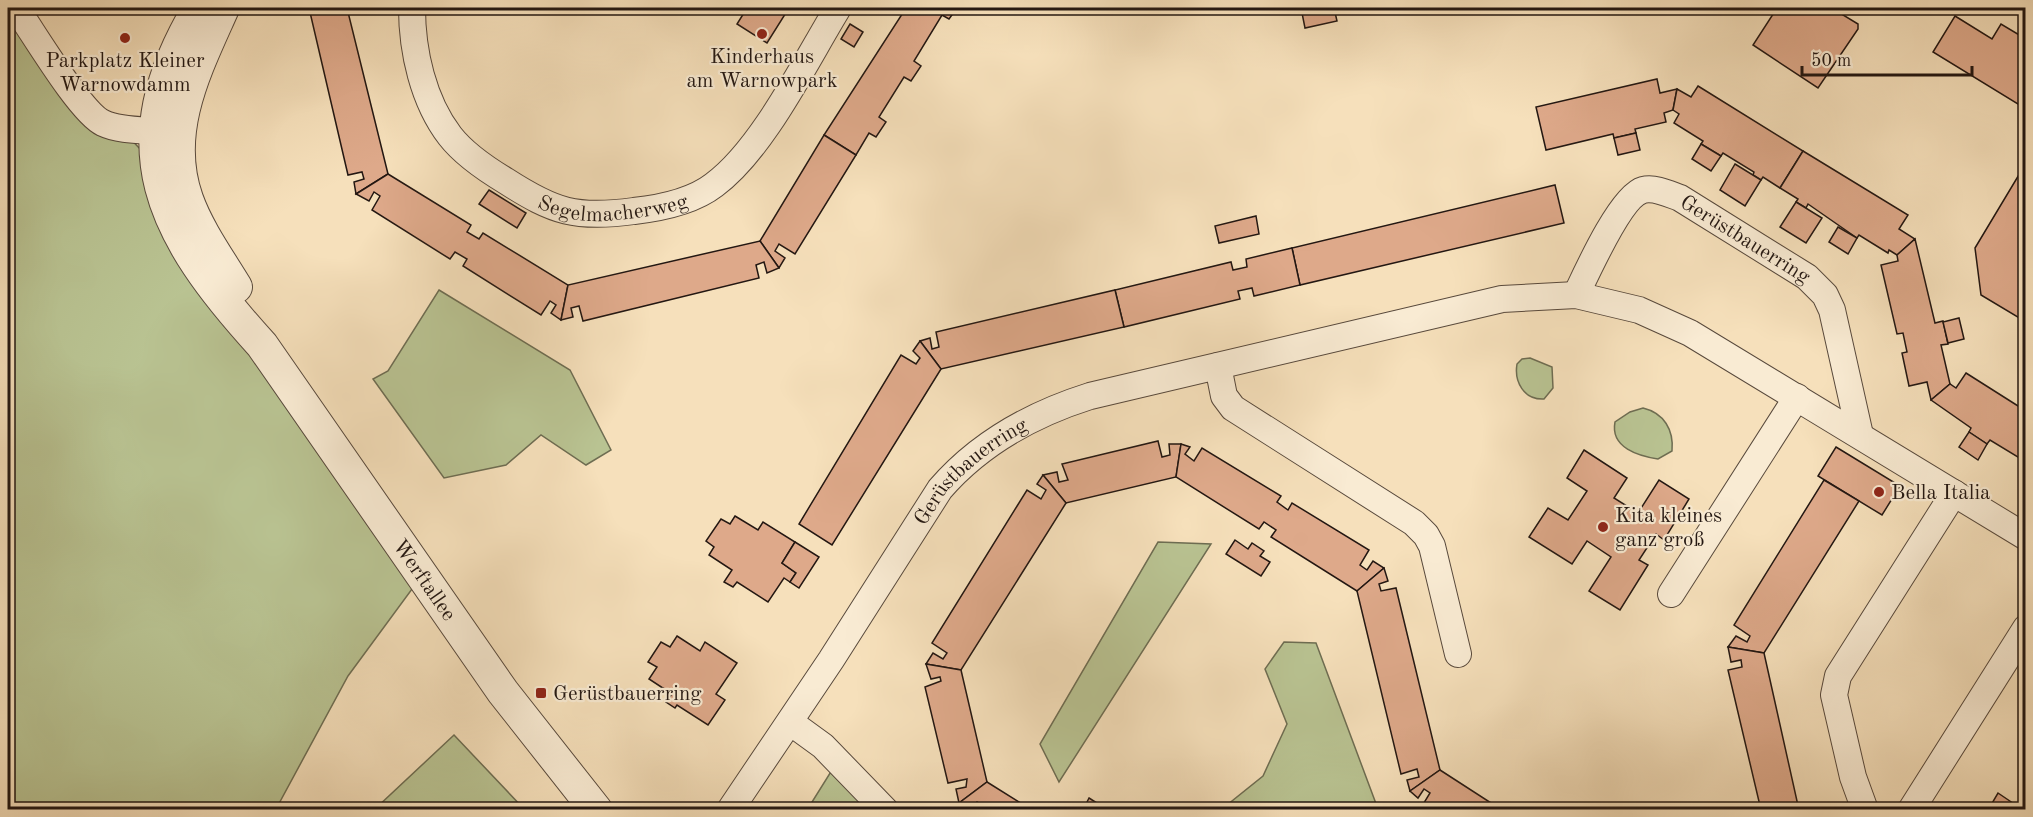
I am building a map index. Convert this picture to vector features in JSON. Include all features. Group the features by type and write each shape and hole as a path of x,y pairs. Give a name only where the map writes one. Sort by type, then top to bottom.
{"street":[{"path":"16,8 74,92 102,123 128,129 166,130"},
{"path":"166,130 157,107 173,56 199,8"},
{"path":"166,130 223,8"},
{"name":"Segelmacherweg","path":"412,8 412,35 421,72 437,116 451,137 483,166 537,201 562,211 598,216 665,207 712,187 734,169 757,140 838,8"},
{"name":"Werftallee","path":"166,130 179,166 187,200 198,223 246,303 262,345 503,692 596,810"},
{"name":"Gerüstbauerring","path":"1576,295 1591,262 1627,202 1643,190 1663,192 1680,198 1807,277 1825,295 1832,310 1860,435"},
{"name":"Gerüstbauerring","path":"730,810 790,722 940,489 954,472 987,446 1023,423 1058,406 1502,299 1576,295 1639,310 1690,333 2025,537"},
{"path":"1218,366 1224,396 1233,408 1414,524 1426,535 1436,559 1458,654"},
{"path":"1671,594 1797,397"},
{"path":"1864,810 1853,777 1834,695 1838,676 1954,493"},
{"path":"1911,810 2025,628"},
{"path":"790,722 823,746 885,810"}],"green space":[{"path":"8,10 142,151 415,585 348,676 276,809 8,809"},
{"path":"439,290 570,370 611,450 586,465 541,435 506,465 444,478 373,379 388,371"},
{"path":"1530,358 1552,367 1553,388 1544,399 1537,399 1526,393 1519,383 1517,364 1522,359"},
{"path":"1643,408 1662,418 1669,429 1672,451 1658,459 1635,453 1621,444 1617,438 1615,422 1630,412"},
{"path":"1158,542 1211,544 1059,782 1040,744"},
{"path":"1284,642 1316,643 1378,809 1222,809 1263,776 1287,724 1265,669"},
{"path":"454,735 524,809 375,809"},
{"path":"837,762 877,809 807,810"}],"building":[{"path":"309,8 347,8 388,174 356,194 354,182 364,179 362,172 348,175"},
{"name":"Kinderhaus am Warnowpark","path":"747,8 789,8 767,43 737,24"},
{"path":"906,8 957,8 949,19 942,15 914,61 921,66 911,81 904,77 879,117 886,122 876,137 869,133 856,155 824,135"},
{"path":"1301,8 1334,8 1337,21 1305,28"},
{"path":"1777,8 1839,8 1838,12 1858,24 1858,29 1818,88 1753,45"},
{"path":"1955,16 1992,39 2001,24 2026,39 2026,109 1933,52"},
{"path":"850,24 863,32 854,47 841,39"},
{"path":"1657,79 1660,93 1677,89 1673,110 1664,113 1666,122 1635,129 1636,133 1614,138 1613,134 1546,150 1536,107"},
{"path":"1698,86 1803,151 1780,188 1763,177 1761,180 1753,175 1754,172 1723,153 1721,156 1701,144 1703,141 1674,123 1679,114 1673,110 1677,89 1691,97"},
{"path":"1636,133 1640,150 1618,155 1614,138"},
{"path":"824,135 856,155 795,254 779,244 775,251 785,258 779,268 760,241"},
{"path":"1701,144 1721,156 1711,171 1692,159"},
{"path":"1803,151 1908,215 1899,229 1915,239 1897,255 1889,250 1888,253 1859,235 1857,238 1808,204 1806,208 1796,202 1798,199 1780,188"},
{"path":"2026,163 2026,322 1981,295 1975,248"},
{"path":"1735,164 1761,180 1745,206 1720,190"},
{"path":"388,174 471,225 467,232 479,239 483,233 568,285 561,320 551,313 556,305 550,301 541,315 463,266 467,259 455,252 450,259 372,210 380,196 374,192 369,201 356,194"},
{"path":"1555,185 1564,223 1300,285 1292,248"},
{"path":"489,190 526,213 517,228 479,204"},
{"path":"1796,202 1822,218 1806,243 1780,227"},
{"path":"1256,216 1259,234 1219,243 1215,226"},
{"path":"1838,227 1857,238 1848,254 1829,242"},
{"path":"1915,239 1935,323 1943,321 1948,344 1941,345 1950,384 1931,400 1927,382 1909,386 1902,353 1907,352 1903,333 1897,334 1881,265 1898,261 1897,255"},
{"path":"760,241 779,268 767,273 764,262 756,265 759,278 583,321 579,306 571,308 573,317 561,320 568,285"},
{"path":"1292,248 1300,285 1254,296 1252,288 1238,291 1240,299 1124,327 1115,290 1231,262 1233,270 1247,267 1246,259"},
{"path":"1115,290 1124,327 941,369 920,341 930,338 932,349 939,347 936,332"},
{"path":"1959,318 1964,339 1948,343 1943,322"},
{"path":"920,341 941,369 832,545 799,524 901,355 916,364 920,358 913,351"},
{"path":"1966,373 2026,411 2026,462 1990,440 1987,444 1969,432 1971,428 1931,400 1950,384 1956,388"},
{"path":"1969,432 1987,444 1978,460 1959,447"},
{"path":"1158,441 1162,457 1170,455 1169,444 1181,444 1176,477 1066,503 1043,475 1057,472 1059,482 1068,480 1062,464"},
{"path":"1181,444 1190,447 1185,454 1194,461 1202,448 1281,496 1277,502 1288,510 1292,503 1369,550 1360,565 1367,570 1373,561 1384,568 1357,591 1271,537 1276,530 1264,522 1259,529 1176,477"},
{"path":"1836,447 1900,486 1882,515 1818,476"},
{"name":"Kita kleines ganz groß","path":"1584,450 1627,478 1614,498 1638,513 1659,480 1689,499 1664,540 1656,534 1639,560 1648,565 1620,610 1589,591 1611,557 1587,541 1572,564 1529,537 1548,508 1568,520 1587,491 1567,478"},
{"path":"1043,475 1066,503 961,670 926,664 933,653 943,659 947,653 932,643 1027,490 1041,499 1046,490 1037,484"},
{"path":"1824,480 1859,501 1764,653 1728,647 1736,636 1747,642 1750,636 1734,625"},
{"path":"735,516 758,530 763,522 795,542 782,563 796,573 790,582 784,578 768,602 737,582 733,587 724,582 732,570 709,555 714,547 706,541 721,519 730,524"},
{"path":"1235,540 1248,549 1252,543 1264,551 1260,556 1270,562 1261,576 1226,554"},
{"path":"795,542 819,557 799,588 790,582 796,573 782,563"},
{"path":"1384,568 1388,581 1379,584 1381,591 1396,588 1440,770 1410,791 1407,780 1419,777 1417,769 1401,774 1357,591"},
{"path":"677,636 700,651 705,642 737,663 716,694 725,700 708,725 677,705 675,708 666,702 672,694 649,679 657,667 648,662 661,642 670,647"},
{"path":"1728,647 1764,653 1799,810 1761,810 1728,670 1742,667 1741,660 1731,662"},
{"path":"926,664 961,670 987,782 959,803 956,789 966,787 967,779 948,783 925,687 941,681 940,677 931,679"},
{"path":"1440,770 1502,810 1427,810 1422,806 1430,793 1424,789 1418,798 1410,791"},
{"path":"987,782 1032,810 979,810 982,805 977,802 970,810 959,803"},
{"path":"1998,793 2023,810 1988,810"},
{"path":"1089,798 1108,810 1083,810"}],"place":[{"name":"Kinderhaus am Warnowpark","path":"762,34"},
{"name":"Parkplatz Kleiner Warnowdamm","path":"125,38"},
{"name":"Bella Italia","path":"1879,492"},
{"name":"Kita kleines ganz groß","path":"1603,527"},
{"name":"Gerüstbauerring","path":"541,693"}]}
